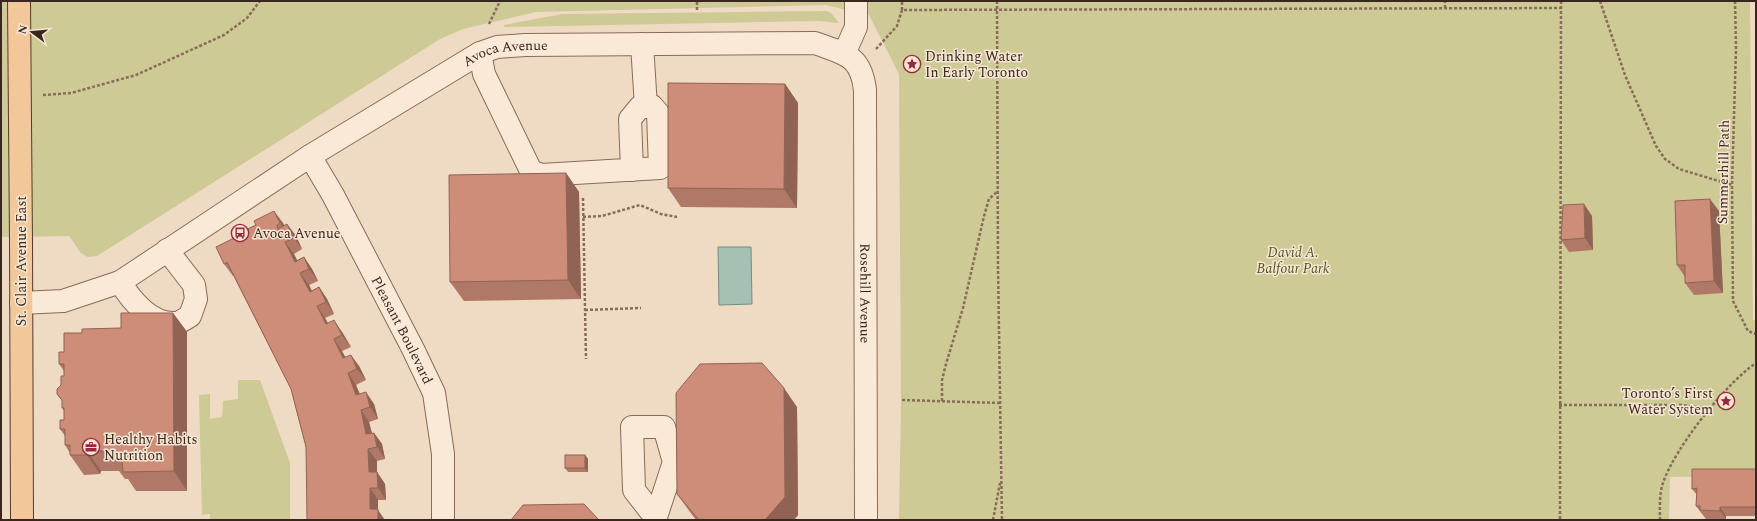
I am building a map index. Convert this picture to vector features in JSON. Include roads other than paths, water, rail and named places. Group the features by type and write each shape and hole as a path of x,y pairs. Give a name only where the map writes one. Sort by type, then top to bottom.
{"main road":[{"name":"St. Clair Avenue East","path":"20,1 22,520"}],"street":[{"path":"852,60 856,27 856,1"},
{"name":"Avoca Avenue","path":"21,303 63,301 120,282 310,156 480,53 497,47 510,45 803,42 815,43 852,60"},
{"path":"480,53 484,74 531,171 541,175 582,173 660,168 658,113 652,106 646,107 642,44"},
{"name":"Rosehill Avenue","path":"852,60 865,90 866,520"},
{"name":"Pleasant Boulevard","path":"310,156 337,202 434,393 442,454 443,520"},
{"path":"120,282 128,296 154,319 176,323 190,316 196,299 194,285 167,250"}],"place":[{"name":"Drinking Water In Early Toronto","path":"912,64"},
{"name":"Avoca Avenue","path":"240,233"},
{"name":"Toronto’s First Water System","path":"1726,401"},
{"name":"Healthy Habits Nutrition","path":"91,447"}],"park label":[{"name":"David A. Balfour Park","path":"1293,260"}]}
